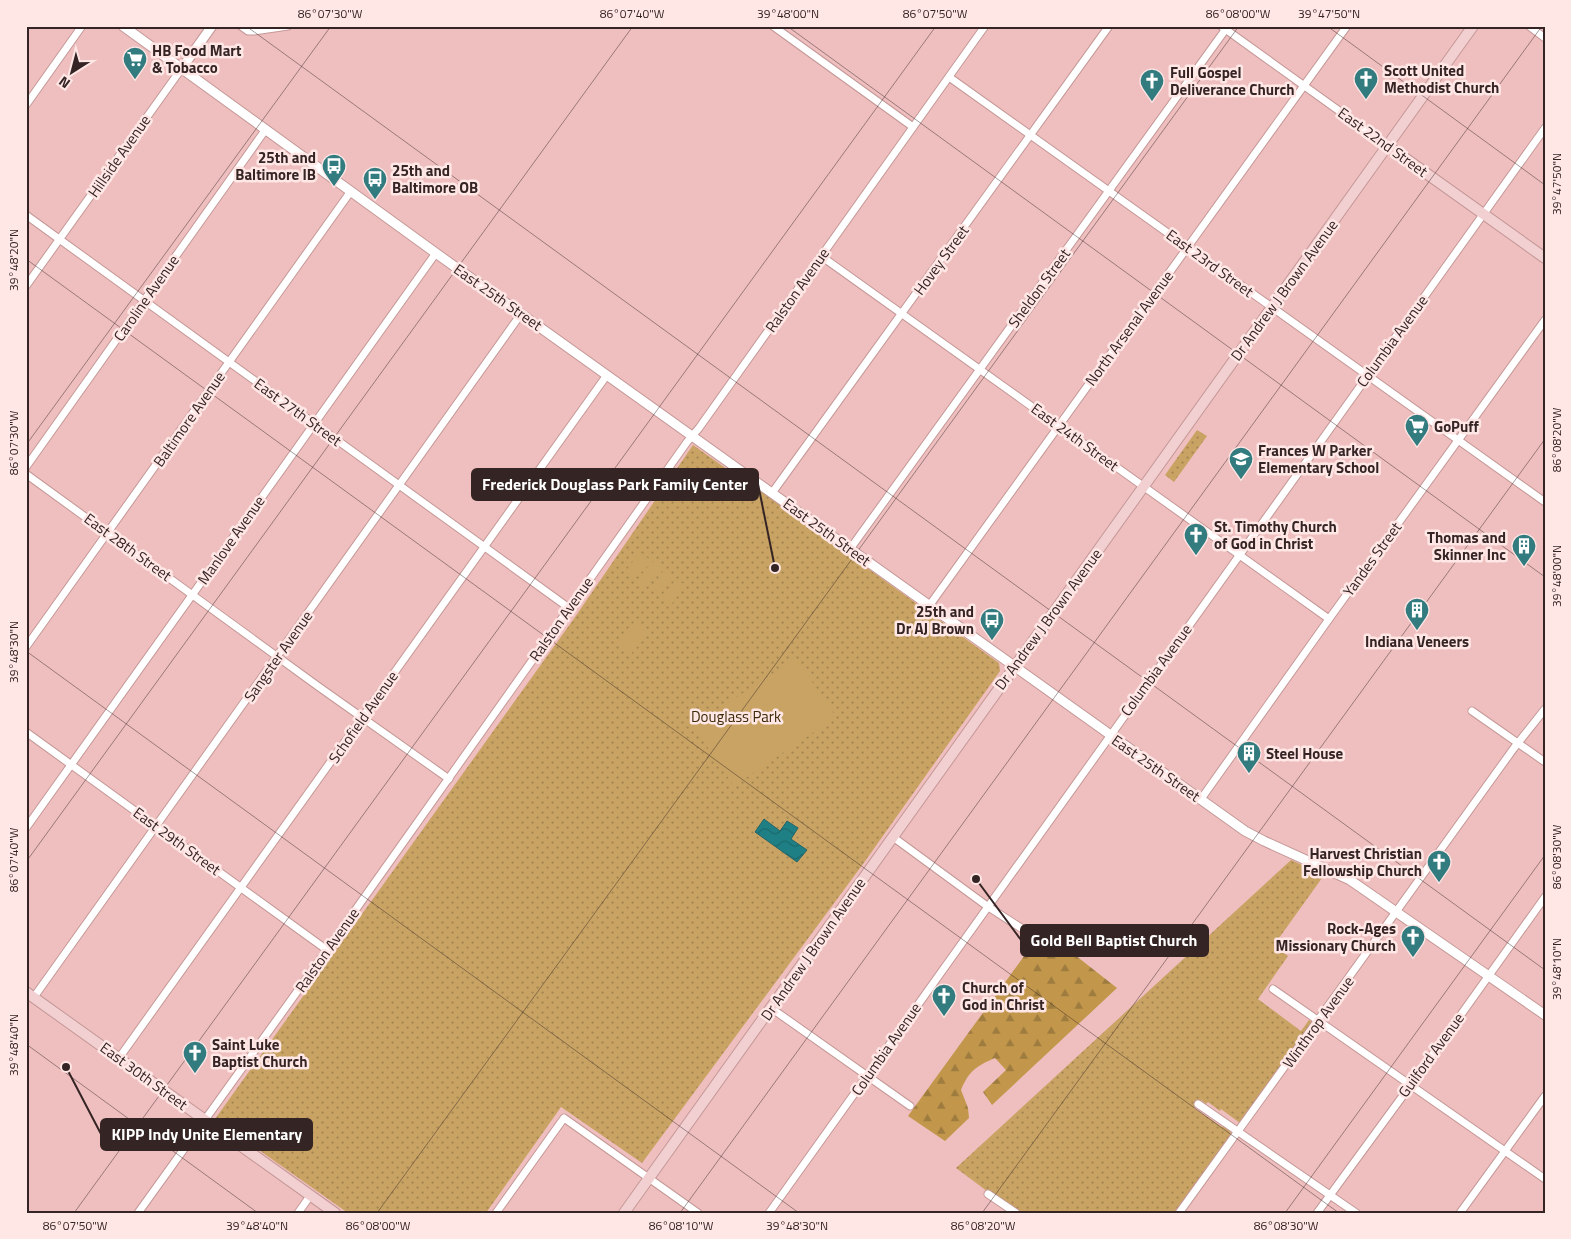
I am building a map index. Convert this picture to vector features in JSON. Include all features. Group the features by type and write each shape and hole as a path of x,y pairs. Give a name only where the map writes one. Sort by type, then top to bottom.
{"main road":[{"name":"Dr Andrew J Brown Avenue","path":"624,1213 1473,26"},
{"name":"East 22nd Street","path":"1388,146 1545,258"},
{"name":"East 30th Street","path":"30,994 335,1213"}],"street":[{"path":"26,105 82,26"},
{"name":"East 25th Street","path":"123,26 521,314 1252,835 1350,880 1545,1015"},
{"name":"Hillside Avenue","path":"26,286 212,26"},
{"path":"241,26 248,31 254,31 288,26"},
{"path":"773,26 913,127"},
{"name":"Ralston Avenue","path":"138,1213 986,26"},
{"name":"Hovey Street","path":"772,493 1109,26"},
{"name":"North Arsenal Avenue","path":"929,606 1347,26"},
{"path":"1529,26 1545,38"},
{"name":"East 22nd Street","path":"1225,27 1388,146"},
{"name":"Sheldon Street","path":"850,549 1225,27"},
{"name":"East 23rd Street","path":"949,77 1545,502"},
{"name":"Columbia Avenue","path":"769,1213 1545,128"},
{"name":"Caroline Avenue","path":"26,467 266,129"},
{"name":"Baltimore Avenue","path":"26,648 351,191"},
{"name":"East 27th Street","path":"26,216 569,608"},
{"name":"Manlove Avenue","path":"26,828 436,253"},
{"name":"East 24th Street","path":"821,256 1329,619"},
{"name":"Sangster Avenue","path":"30,994 156,826 521,314"},
{"name":"Yandes Street","path":"1201,799 1545,320"},
{"name":"Schofield Avenue","path":"119,1058 607,374"},
{"name":"East 28th Street","path":"26,474 449,779"},
{"name":"Winthrop Avenue","path":"1179,1213 1518,743 1545,709"},
{"path":"1472,711 1545,762"},
{"name":"East 29th Street","path":"26,732 327,950"},
{"path":"893,837 987,906 1035,937"},
{"name":"Guilford Avenue","path":"1316,1213 1410,1086 1545,897"},
{"path":"1273,989 1545,1179"},
{"path":"771,1008 910,1106"},
{"path":"1460,1213 1545,1096"},
{"path":"1198,1104 1239,1130 1356,1213"},
{"path":"496,1213 564,1118 698,1213"},
{"path":"988,1194 1016,1213"},
{"path":"298,1213 310,1196"}],"green space":[{"path":"1197,430 1207,436 1174,482 1165,475"},
{"name":"Douglass Park","path":"693,445 752,487 755,487 999,663 1000,671 863,864 642,1163 561,1107 486,1213 348,1213 215,1119 573,620"},
{"path":"640,552 649,559 634,579 625,572"},
{"path":"652,561 661,568 647,587 637,581"},
{"path":"664,570 673,576 659,596 650,589"},
{"path":"676,579 685,585 671,605 662,598"},
{"path":"635,621 649,633 630,655 615,643"},
{"path":"796,658 836,717 734,786 693,726"},
{"path":"1291,860 1320,873 1322,878 1274,945 1288,956 1258,999 1301,1031 1309,1020 1312,1022 1240,1123 1208,1102 1206,1104 1201,1100 1194,1108 1222,1127 1224,1125 1230,1130 1231,1135 1175,1213 1020,1213 956,1168"},
{"path":"1043,930 1117,988 992,1105 983,1092 1006,1070 995,1058 974,1070 967,1078 961,1090 968,1108 969,1118 945,1141 908,1116"}],"water":[{"path":"764,819 780,831 787,821 798,828 791,839 807,850 797,862 755,832"}],"place":[{"name":"HB Food Mart & Tobacco","path":"135,80"},
{"name":"Scott United Methodist Church","path":"1366,100"},
{"name":"Full Gospel Deliverance Church","path":"1152,102"},
{"name":"25th and Baltimore IB","path":"334,187"},
{"name":"25th and Baltimore OB","path":"375,200"},
{"name":"GoPuff","path":"1417,447"},
{"name":"Frances W Parker Elementary School","path":"1241,480"},
{"name":"St. Timothy Church of God in Christ","path":"1196,556"},
{"name":"Thomas and Skinner Inc","path":"1524,567"},
{"name":"Frederick Douglass Park Family Center","path":"775,568"},
{"name":"Indiana Veneers","path":"1417,631"},
{"name":"25th and Dr AJ Brown","path":"992,641"},
{"name":"Steel House","path":"1249,774"},
{"name":"Gold Bell Baptist Church","path":"976,879"},
{"name":"Harvest Christian Fellowship Church","path":"1439,883"},
{"name":"Rock-Ages Missionary Church","path":"1413,958"},
{"name":"Church of God in Christ","path":"944,1017"},
{"name":"KIPP Indy Unite Elementary","path":"66,1067"},
{"name":"Saint Luke Baptist Church","path":"195,1074"}]}
